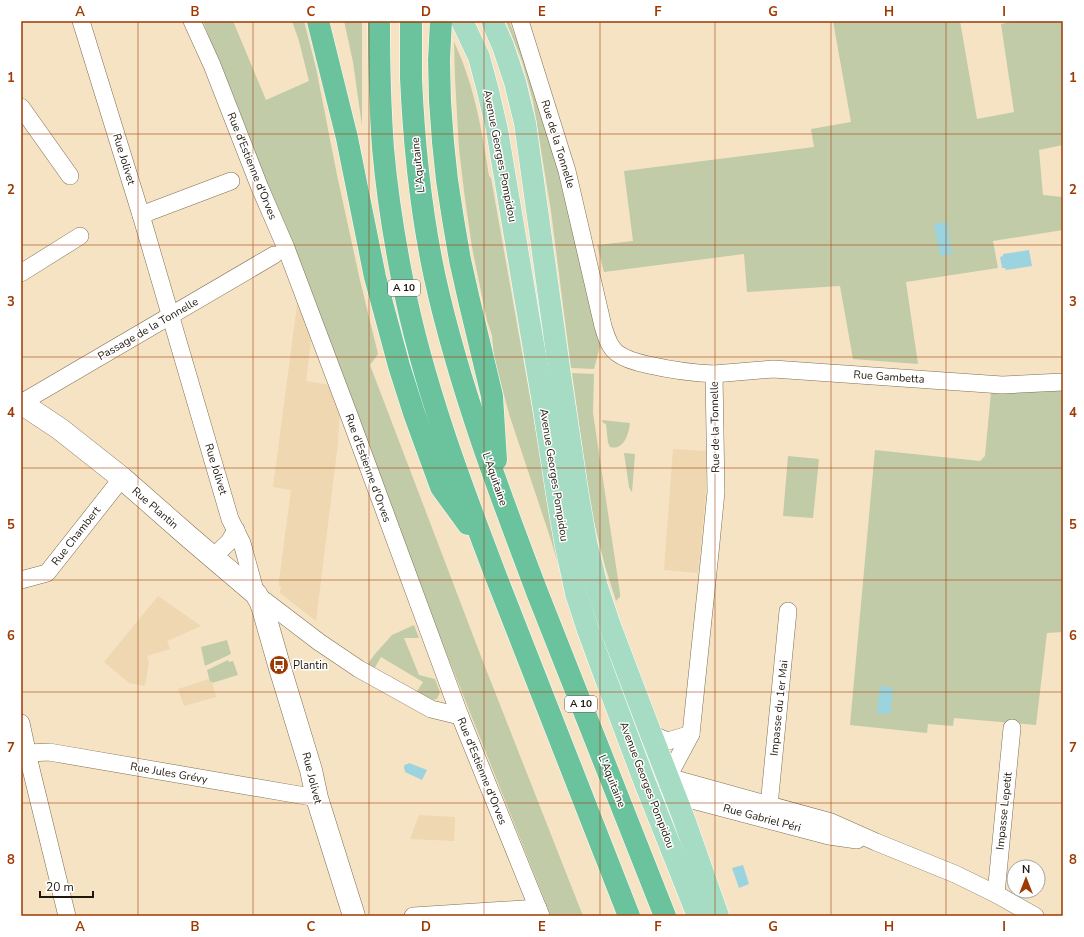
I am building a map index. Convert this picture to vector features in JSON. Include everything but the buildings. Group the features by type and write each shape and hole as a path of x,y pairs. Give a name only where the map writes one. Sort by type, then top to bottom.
{"highway":[{"path":"318,21 347,138 375,277 399,366 414,413 441,487 484,544"},
{"path":"331,21 347,138"},
{"name":"A 10","path":"379,21 379,78 383,148 391,216 403,284 419,351 439,418 484,544 522,645 629,916"},
{"name":"L'Aquitaine","path":"411,21 411,77 423,212 435,278 451,343 470,408 499,491 553,633 665,916"},
{"path":"441,21 439,60 440,101 447,180 460,260 492,396 499,491"}],"main road":[{"name":"Avenue Georges Pompidou","path":"462,21 479,57 497,130 558,500 576,593 588,630 649,792 698,916"},
{"name":"Avenue Georges Pompidou","path":"492,21 503,46 515,82 525,123 578,496 586,542 597,587 607,619 684,819 718,916"}],"street":[{"name":"Rue Jolivet","path":"81,21 141,215 230,519 242,543 256,594 276,621 278,665 311,770 317,798 354,916"},
{"name":"Rue d'Estienne d'Orves","path":"192,21 212,65 257,180 286,248 460,716 540,912"},
{"name":"Rue de la Tonnelle","path":"520,21 568,171 603,326 609,342 617,353 636,362 692,373 714,374 716,492 691,734 671,787"},
{"path":"21,107 70,176"},
{"path":"141,215 231,181"},
{"path":"21,273 80,236"},
{"name":"Passage de la Tonnelle","path":"21,403 274,255"},
{"name":"Rue Gambetta","path":"714,374 773,369 1002,385 1063,382"},
{"name":"Rue Plantin","path":"21,403 60,429 122,478 256,594"},
{"name":"Rue Chambert","path":"21,580 47,573 122,478"},
{"path":"213,557 229,542 236,530"},
{"name":"Impasse du 1er Mai","path":"768,812 788,611"},
{"path":"276,621 319,642 365,673 431,709 460,716"},
{"path":"21,723 24,754 67,916"},
{"name":"Impasse Lepetit","path":"996,894 1012,728"},
{"path":"651,734 668,741 691,734"},
{"name":"Rue Jules Grévy","path":"24,754 49,752 317,798"},
{"name":"Rue Gabriel Péri","path":"649,792 671,787 768,812 831,822 955,874 996,894 1017,911 1035,916"},
{"path":"413,916 540,912"}],"shaded area":[{"path":"300,301 312,333 306,381 330,385 340,408 338,443 316,621 280,593 281,586 279,586 279,581 291,490 273,487 297,302"},
{"path":"673,449 706,451 706,492 698,573 664,570"},
{"path":"158,596 201,626 167,641 170,649 147,656 149,662 145,686 129,683 104,662"},
{"path":"209,679 210,682 212,681 216,697 184,706 178,689"},
{"path":"419,815 455,817 454,841 410,839"}],"green space":[{"path":"203,21 233,21 266,100 309,81 299,41 292,21 304,21 316,68 359,276 378,354 370,365 482,659 583,916 551,916 397,529 253,156"},
{"path":"344,21 362,21 362,126 353,62"},
{"path":"506,21 509,21 528,69 555,158 600,346 594,369 571,368 551,211 533,101 522,61"},
{"path":"833,21 960,21 977,119 1014,112 1001,24 1016,21 1063,21 1063,145 1039,150 1043,195 1063,197 1063,230 993,241 998,268 906,282 918,364 853,359 840,286 747,292 744,254 604,272 597,245 633,241 624,171 814,147 811,129 851,122"},
{"path":"454,42 467,74 480,124 561,564 558,564 510,417 494,358 492,335 487,321 472,247 465,199 459,149"},
{"path":"572,373 594,374 593,413 620,593 620,597 616,601 605,566 589,497"},
{"path":"1063,389 1063,632 1047,633 1036,725 954,718 953,726 928,724 927,733 850,725 875,450 980,461 985,456 991,392 1000,394"},
{"path":"602,420 630,423 627,436 622,444 615,448 610,447 608,443 606,424 603,423"},
{"path":"624,453 635,454 632,492 629,487"},
{"path":"788,456 819,459 813,518 783,516"},
{"path":"414,625 419,638 404,638 419,675 435,679 440,692 437,699 431,700 416,693 423,682 381,657 374,669 367,665 392,635"},
{"path":"227,640 231,654 205,666 201,647"},
{"path":"228,660 229,662 233,661 238,675 212,683 212,681 210,682 207,670"}],"water":[{"path":"947,222 952,254 940,256 934,224"},
{"path":"1029,250 1032,266 1006,270 1005,268 1002,268 1000,257 1003,256 1003,254"},
{"path":"880,686 893,688 890,714 877,713"},
{"path":"409,763 427,770 422,780 405,772 404,766"},
{"path":"743,865 749,884 739,888 732,868"}],"place":[{"name":"Plantin","path":"279,665"}]}
